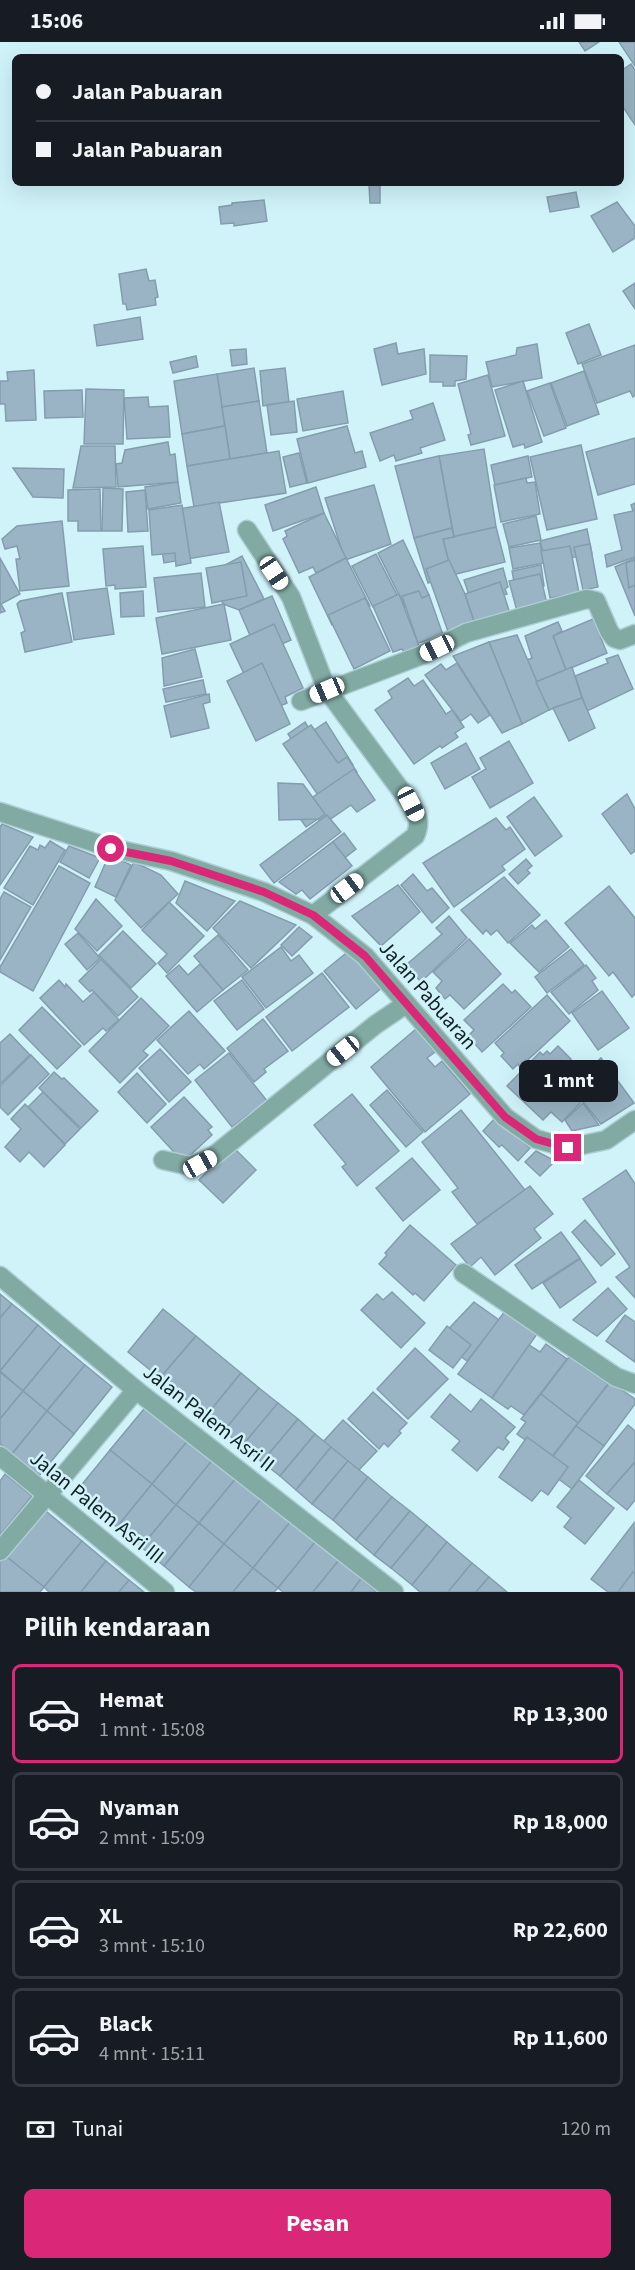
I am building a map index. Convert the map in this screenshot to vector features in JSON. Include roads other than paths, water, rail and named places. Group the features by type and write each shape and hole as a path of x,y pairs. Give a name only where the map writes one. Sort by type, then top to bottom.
{"street":[{"path":"247,530 291,597 327,690 411,804 420,826 415,836 313,915"},
{"path":"301,701 422,655 466,633 587,599 596,601 614,638 620,640 635,634"},
{"name":"Jalan Pabuaran","path":"0,812 111,849 181,864 264,892 313,915 365,956 505,1117 536,1139 568,1148 606,1140 635,1120"},
{"path":"163,1160 190,1166 211,1158 375,1025 406,1004"},
{"path":"463,1273 616,1377 635,1384"},
{"name":"Jalan Palem Asri II","path":"0,1276 136,1390 394,1592"},
{"path":"0,1551 136,1390"},
{"name":"Jalan Palem Asri III","path":"0,1456 165,1592"}]}
